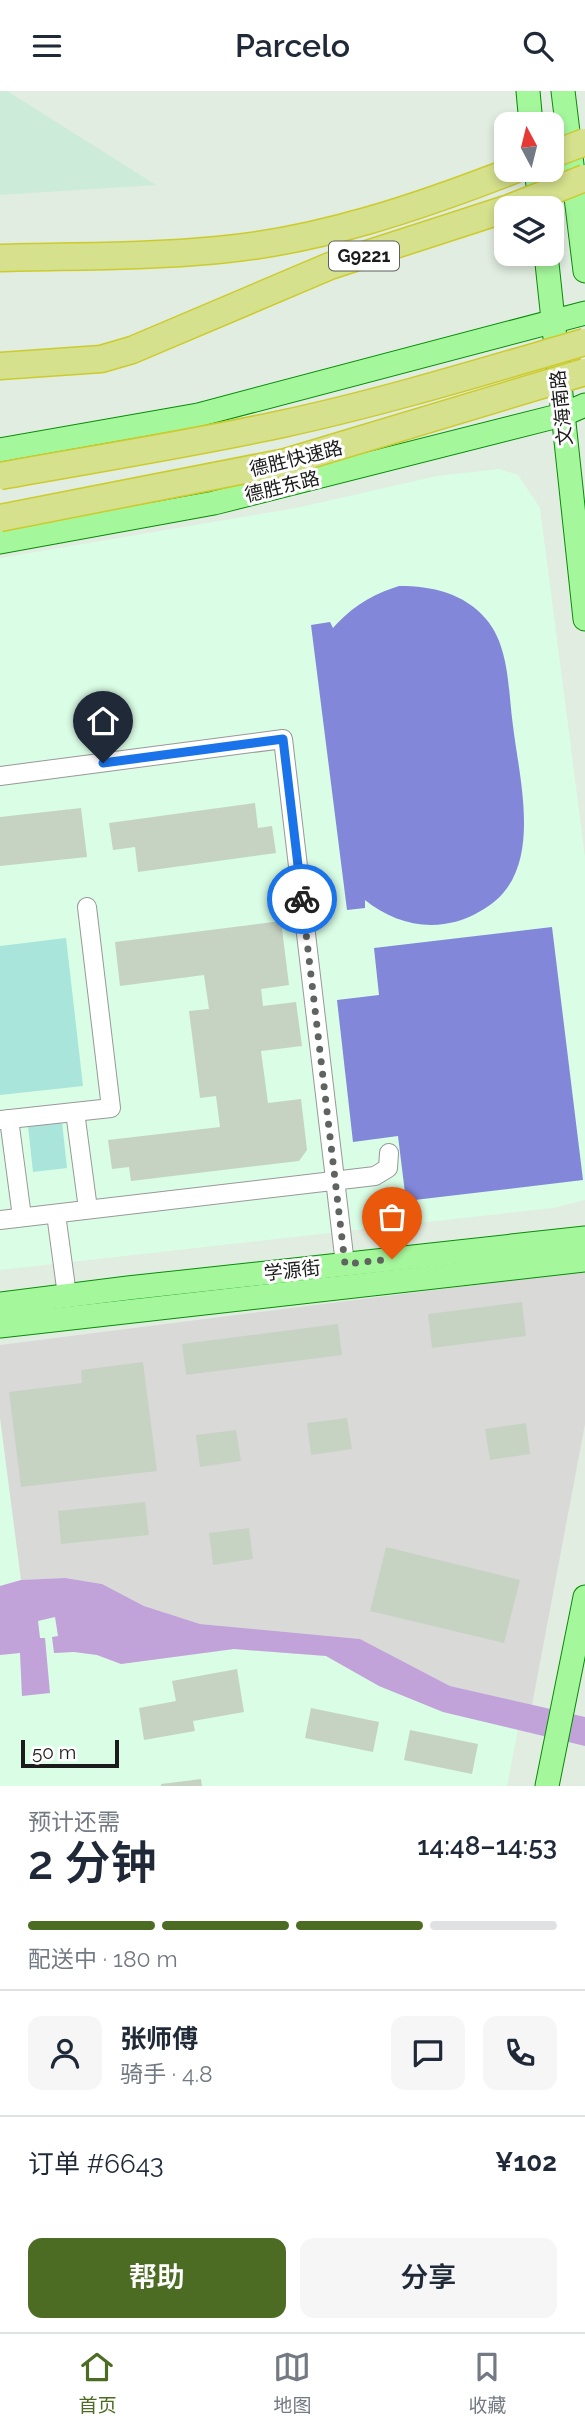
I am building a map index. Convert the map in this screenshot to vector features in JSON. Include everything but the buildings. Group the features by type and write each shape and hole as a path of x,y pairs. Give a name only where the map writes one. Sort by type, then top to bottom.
{"highway":[{"path":"564,150 585,142"},
{"name":"G9221","path":"0,258 230,249 357,224 494,177"},
{"name":"G9221","path":"540,196 585,178"},
{"name":"G9221","path":"0,366 101,359 132,350 330,266 494,213"},
{"name":"德胜快速路","path":"0,476 284,424 392,397 585,342"},
{"name":"德胜快速路","path":"0,519 286,462 404,429 585,372"}],"main road":[{"path":"528,91 530,112"},
{"path":"563,91 585,271"},
{"name":"文海南路","path":"546,266 585,619"},
{"path":"0,450 198,415 585,313"},
{"name":"德胜东路","path":"0,542 214,503 562,415 585,405"},
{"name":"学源街","path":"0,1304 585,1238"},
{"path":"0,1326 585,1260"},
{"path":"547,1786 585,1598"}],"street":[{"path":"0,776 283,739 345,1264"},
{"path":"22,1217 5,1120 111,1108 87,907"},
{"path":"75,1112 88,1209"},
{"path":"0,1220 375,1176 387,1168 388,1153"},
{"path":"56,1214 67,1296"}],"shaded area":[{"path":"0,91 7,91 156,185 0,195"},
{"path":"499,469 518,475 540,508 585,857 585,1200 553,1208 0,1270 0,558 296,508 437,476"},
{"path":"399,586 423,587 447,593 477,610 494,630 500,643 509,684 523,800 522,851 515,873 503,893 484,909 444,924 402,920 365,900 365,908 347,910 311,625 330,622 333,628 363,602"},
{"path":"552,927 583,1180 406,1201 398,1136 353,1142 337,1000 379,995 374,948"},
{"path":"66,938 83,1086 0,1095 0,946"},
{"path":"62,1122 67,1168 33,1172 28,1126"},
{"path":"585,1271 585,1424 532,1705 450,1686 360,1639 200,1624 144,1606 102,1584 65,1578 21,1580 0,1586 0,1345"},
{"path":"0,1418 21,1580 0,1586"},
{"path":"65,1578 102,1584 144,1606 200,1624 360,1639 450,1686 585,1717 585,1746 443,1712 379,1686 326,1656 234,1649 121,1664 97,1655 54,1653 52,1637 58,1636 55,1617 38,1621 40,1638 45,1638 50,1693 22,1696 20,1653 0,1655 0,1586 21,1580"},
{"path":"56,1617 58,1636 54,1653 97,1655 121,1664 234,1649 326,1656 379,1686 443,1712 518,1729 507,1786 0,1786 0,1655 20,1653 22,1695 44,1638 40,1638 38,1620"}],"way so far":[{"path":"302,899 345,1264 392,1259"}],"route":[{"path":"103,763 283,739 302,899"}]}
